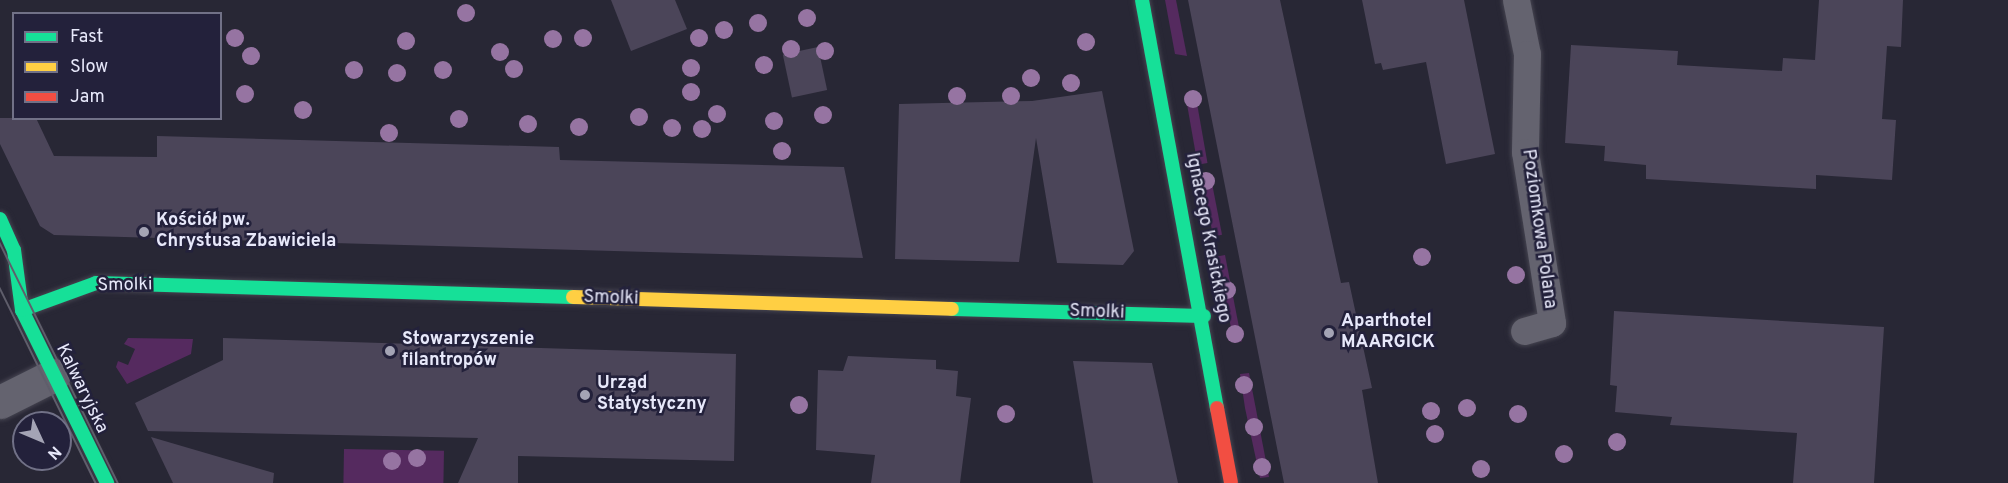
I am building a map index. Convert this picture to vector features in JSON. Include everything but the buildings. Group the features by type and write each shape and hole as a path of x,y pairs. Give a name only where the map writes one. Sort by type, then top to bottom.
{"street":[{"name":"Ignacego Krasickiego","path":"1142,0 1204,316 1232,483"},
{"name":"Kalwaryjska","path":"0,219 14,250 22,310 107,483"},
{"name":"Smolki","path":"22,310 96,284 1204,316"},
{"name":"Kalwaryjska","path":"5,298 22,310"},
{"path":"0,402 54,375"}],"lane":[{"name":"Poziomkowa Polana","path":"1516,0 1527,54 1525,152 1552,322 1524,331"}],"shaded area":[{"path":"1165,0 1176,0 1187,56 1175,54"},
{"path":"1195,92 1208,163 1198,165 1185,94"},
{"path":"1210,173 1222,235 1213,237 1201,175"},
{"path":"1225,255 1242,341 1234,343 1217,257"},
{"path":"128,338 193,339 191,354 127,384 116,367 118,361 128,365 135,349 124,344"},
{"path":"1249,373 1269,477 1260,478 1245,408 1240,374"},
{"path":"344,449 444,451 443,483 343,483"}],"tram line":[{"path":"0,243 118,483"},
{"path":"0,288 96,483"}],"traffic: fast":[{"path":"1142,0 1217,408"},
{"path":"0,219 14,250 22,310 107,483"},
{"path":"22,310 96,283 573,297"},
{"path":"952,309 1204,316"}],"traffic: slow":[{"path":"573,297 952,309"}],"traffic: jam":[{"path":"1217,408 1231,483"}],"place":[{"name":"Kościół pw. Chrystusa Zbawiciela","path":"144,232"},
{"name":"Aparthotel MAARGICK","path":"1329,333"},
{"name":"Stowarzyszenie filantropów","path":"390,351"},
{"name":"Urząd Statystyczny","path":"585,395"}]}
